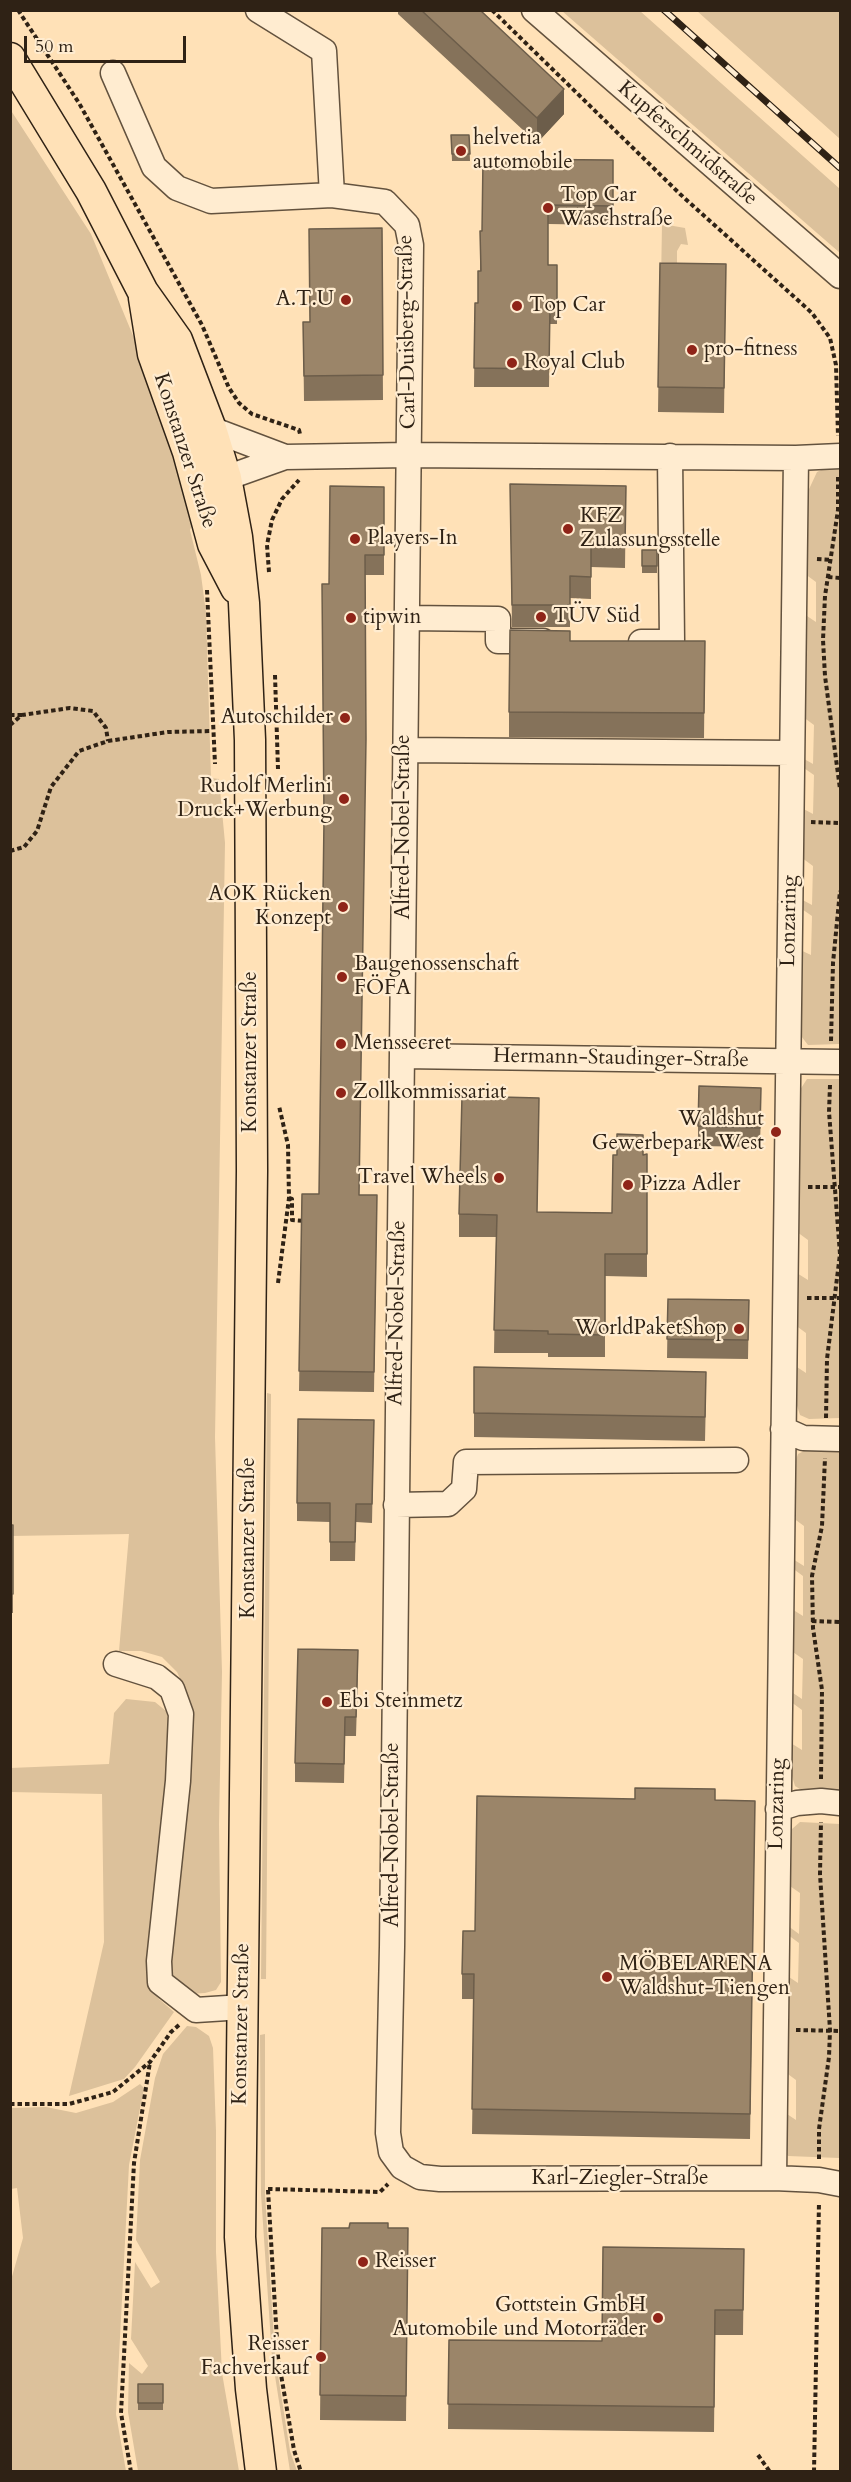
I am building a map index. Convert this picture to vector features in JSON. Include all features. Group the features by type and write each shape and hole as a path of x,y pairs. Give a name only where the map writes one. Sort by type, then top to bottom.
{"main road":[{"name":"Konstanzer Straße","path":"10,58 91,191 143,292 177,340 212,429 226,478 237,537 244,603 250,740 252,1171 240,2237 251,2389 261,2472"},
{"name":"Konstanzer Straße","path":"143,292 153,354 188,452 213,544 244,603"}],"street":[{"path":"258,10 324,51 332,195"},
{"name":"Kupferschmidstraße","path":"534,10 840,276"},
{"name":"Carl-Duisberg-Straße","path":"112,73 154,167 177,188 211,201 332,195 385,202 407,225 411,245 412,272 408,455"},
{"name":"Carl-Duisberg-Straße","path":"212,429 285,457"},
{"path":"188,452 226,478"},
{"name":"Carl-Duisberg-Straße","path":"226,478 285,457 408,455 796,458"},
{"name":"Alfred-Nobel-Straße","path":"402,2167 391,2152 388,2133 408,455"},
{"path":"614,642 672,642 670,456"},
{"path":"796,458 839,456"},
{"name":"Lonzaring","path":"774,2178 796,458"},
{"path":"406,618 498,619 498,641 567,642"},
{"path":"404,750 792,753"},
{"name":"Hermann-Staudinger-Straße","path":"402,1056 835,1062"},
{"path":"783,1430 803,1438 833,1440"},
{"path":"396,1505 448,1504 464,1489 466,1462 736,1460"},
{"path":"116,1664 157,1677 172,1689 181,1714 178,1781 159,1961 160,1982 196,2010 243,2007"},
{"path":"778,1809 797,1803 831,1802"},
{"name":"Karl-Ziegler-Straße","path":"402,2167 420,2177 440,2179 774,2178 830,2182"}],"path":[{"path":"492,10 680,194 812,313 830,338 836,364 838,510 828,578 823,640 825,676 840,789"},
{"path":"828,578 840,578"},
{"path":"207,588 214,764"},
{"path":"10,715 70,708 93,711 106,728 108,741"},
{"path":"10,725 22,715"},
{"path":"10,851 24,847 37,831 51,787 79,751 108,741 168,732 212,730"},
{"path":"814,2472 830,2182 819,2129 829,2057 830,2030 820,1874 831,1802 822,1690 812,1621 812,1576 833,1440 827,1359 838,1298 840,1254 829,1112 835,1062 840,891"},
{"path":"786,1186 840,1187"},
{"path":"289,1198 292,1199 292,1220 312,1222"},
{"path":"785,1295 838,1298"},
{"path":"812,1621 840,1622"},
{"path":"10,2104 69,2104 113,2092 150,2062 171,2032 196,2010"},
{"path":"775,2030 840,2031"},
{"path":"131,2472 121,2413 134,2163 150,2062"},
{"path":"268,2189 380,2192 402,2167"},
{"path":"758,2455 770,2472"}],"shaded area":[{"path":"562,11 640,11 840,189 840,253"},
{"path":"697,11 840,11 840,139"},
{"path":"10,109 91,234 153,384 193,523 190,530 201,575 206,613 211,778 219,779 225,843 215,1437 222,1672 219,1824 221,1982 216,1990 205,1993 189,1994 175,1985 168,1970 190,1711 186,1691 177,1672 162,1657 141,1651 119,1651 129,1534 11,1536"},
{"path":"662,224 685,228 688,245 681,244 677,251 677,283 661,283"},
{"path":"832,465 840,466 840,1044 808,1045 798,1032 796,948 811,955 812,916 796,905 797,897 812,905 813,866 798,855 798,806 813,814 814,775 798,764 799,756 813,764 814,725 799,714 801,612 816,622 816,582 801,571 804,500 817,472"},
{"path":"807,1079 840,1079 840,1418 809,1419 800,1415 790,1384 791,1363 806,1373 806,1333 791,1322 792,1270 808,1280 808,1240 793,1229 798,1093"},
{"path":"267,1393 271,1394 266,1979 261,1979"},
{"path":"806,1450 840,1450 840,1791 803,1791 795,1786 789,1766 786,1740 802,1750 802,1710 787,1699 787,1689 802,1699 803,1659 787,1648 787,1606 803,1616 803,1576 788,1565 788,1556 804,1566 804,1526 789,1515 790,1478 798,1454"},
{"path":"126,1699 155,1702 166,1711 169,1722 169,1777 150,1987 159,1999 174,2012 124,2079 69,2096 104,1942 102,1794 11,1792 10,1768 109,1764 114,1713"},
{"path":"800,1822 840,1824 839,2158 788,2156 781,2148 781,2110 796,2120 796,2080 781,2069 783,1973 798,1983 799,1943 784,1932 784,1923 799,1934 800,1893 784,1882 784,1863 792,1829"},
{"path":"187,2026 196,2027 209,2036 213,2048 216,2252 222,2373 239,2471 138,2471 128,2412 129,2363 142,2374 148,2366 131,2339 135,2262 151,2288 160,2282 136,2240 140,2160 155,2078 163,2054"},
{"path":"265,2034 265,2194 275,2356 290,2451 297,2471 290,2471 272,2357 261,2194 260,2035"},
{"path":"140,2084 144,2088 129,2165 116,2414 126,2471 11,2471 11,2280 23,2238 17,2188 11,2189 11,2108 46,2107 76,2113 113,2102"}],"building":[{"path":"421,10 480,10 564,89 537,118"},
{"name":"helvetia automobile","path":"451,135 469,135 470,154 452,154"},
{"path":"483,159 613,160 613,206 548,205 548,265 557,265 557,306 550,306 549,369 474,368 475,303 478,303 478,271 481,271"},
{"name":"A.T.U","path":"382,228 383,375 304,376 303,322 310,322 309,229"},
{"name":"pro-fitness","path":"660,263 726,264 724,388 658,387"},
{"path":"510,484 626,486 625,546 591,545 591,577 570,576 570,605 512,605"},
{"path":"330,486 384,487 384,555 365,555 366,739 359,1195 377,1195 374,1372 299,1371 302,1194 319,1194 324,820 322,584 329,584"},
{"path":"642,550 657,550 657,566 642,566"},
{"path":"510,630 570,631 570,641 705,641 704,713 509,712"},
{"path":"699,1086 761,1088 760,1128 698,1126"},
{"path":"462,1096 539,1098 537,1212 612,1213 613,1155 617,1155 617,1134 643,1135 643,1155 647,1154 647,1254 605,1254 605,1335 494,1330 497,1215 459,1214"},
{"path":"668,1299 749,1300 748,1340 667,1339"},
{"path":"474,1367 706,1372 705,1417 474,1413"},
{"path":"298,1419 374,1420 372,1504 356,1504 355,1542 330,1542 330,1503 297,1503"},
{"path":"10,1525 13,1525 13,1594 10,1594"},
{"name":"Ebi Steinmetz","path":"298,1649 358,1650 356,1717 345,1717 344,1764 295,1763"},
{"name":"MÖBELARENA Waldshut-Tiengen","path":"635,1788 715,1789 715,1800 755,1801 750,2114 472,2109 474,1974 462,1974 463,1931 475,1931 477,1796 635,1799"},
{"path":"350,2223 388,2223 388,2228 408,2228 406,2396 320,2395 322,2228 349,2228"},
{"path":"603,2247 744,2249 743,2310 715,2310 714,2407 448,2404 449,2340 602,2341"},
{"path":"138,2384 163,2384 163,2403 138,2403"}],"railway":[{"path":"664,10 840,168"}],"place":[{"name":"helvetia automobile","path":"461,151"},
{"name":"Top Car Waschstraße","path":"548,208"},
{"name":"A.T.U","path":"346,300"},
{"name":"Top Car","path":"517,306"},
{"name":"pro-fitness","path":"692,350"},
{"name":"Royal Club","path":"512,363"},
{"name":"KFZ Zulassungsstelle","path":"568,529"},
{"name":"Players-In","path":"355,539"},
{"name":"TÜV Süd","path":"541,617"},
{"name":"tipwin","path":"351,618"},
{"name":"Autoschilder","path":"345,718"},
{"name":"Rudolf Merlini Druck+Werbung","path":"344,799"},
{"name":"AOK Rücken Konzept","path":"343,907"},
{"name":"Baugenossenschaft FÖFA","path":"342,977"},
{"name":"Menssecret","path":"341,1044"},
{"name":"Zollkommissariat","path":"341,1093"},
{"name":"Waldshut Gewerbepark West","path":"776,1132"},
{"name":"Travel Wheels","path":"499,1178"},
{"name":"Pizza Adler","path":"628,1185"},
{"name":"WorldPaketShop","path":"739,1329"},
{"name":"Ebi Steinmetz","path":"327,1702"},
{"name":"MÖBELARENA Waldshut-Tiengen","path":"607,1977"},
{"name":"Reisser","path":"363,2262"},
{"name":"Gottstein GmbH Automobile und Motorräder","path":"658,2318"},
{"name":"Reisser Fachverkauf","path":"321,2357"}]}
